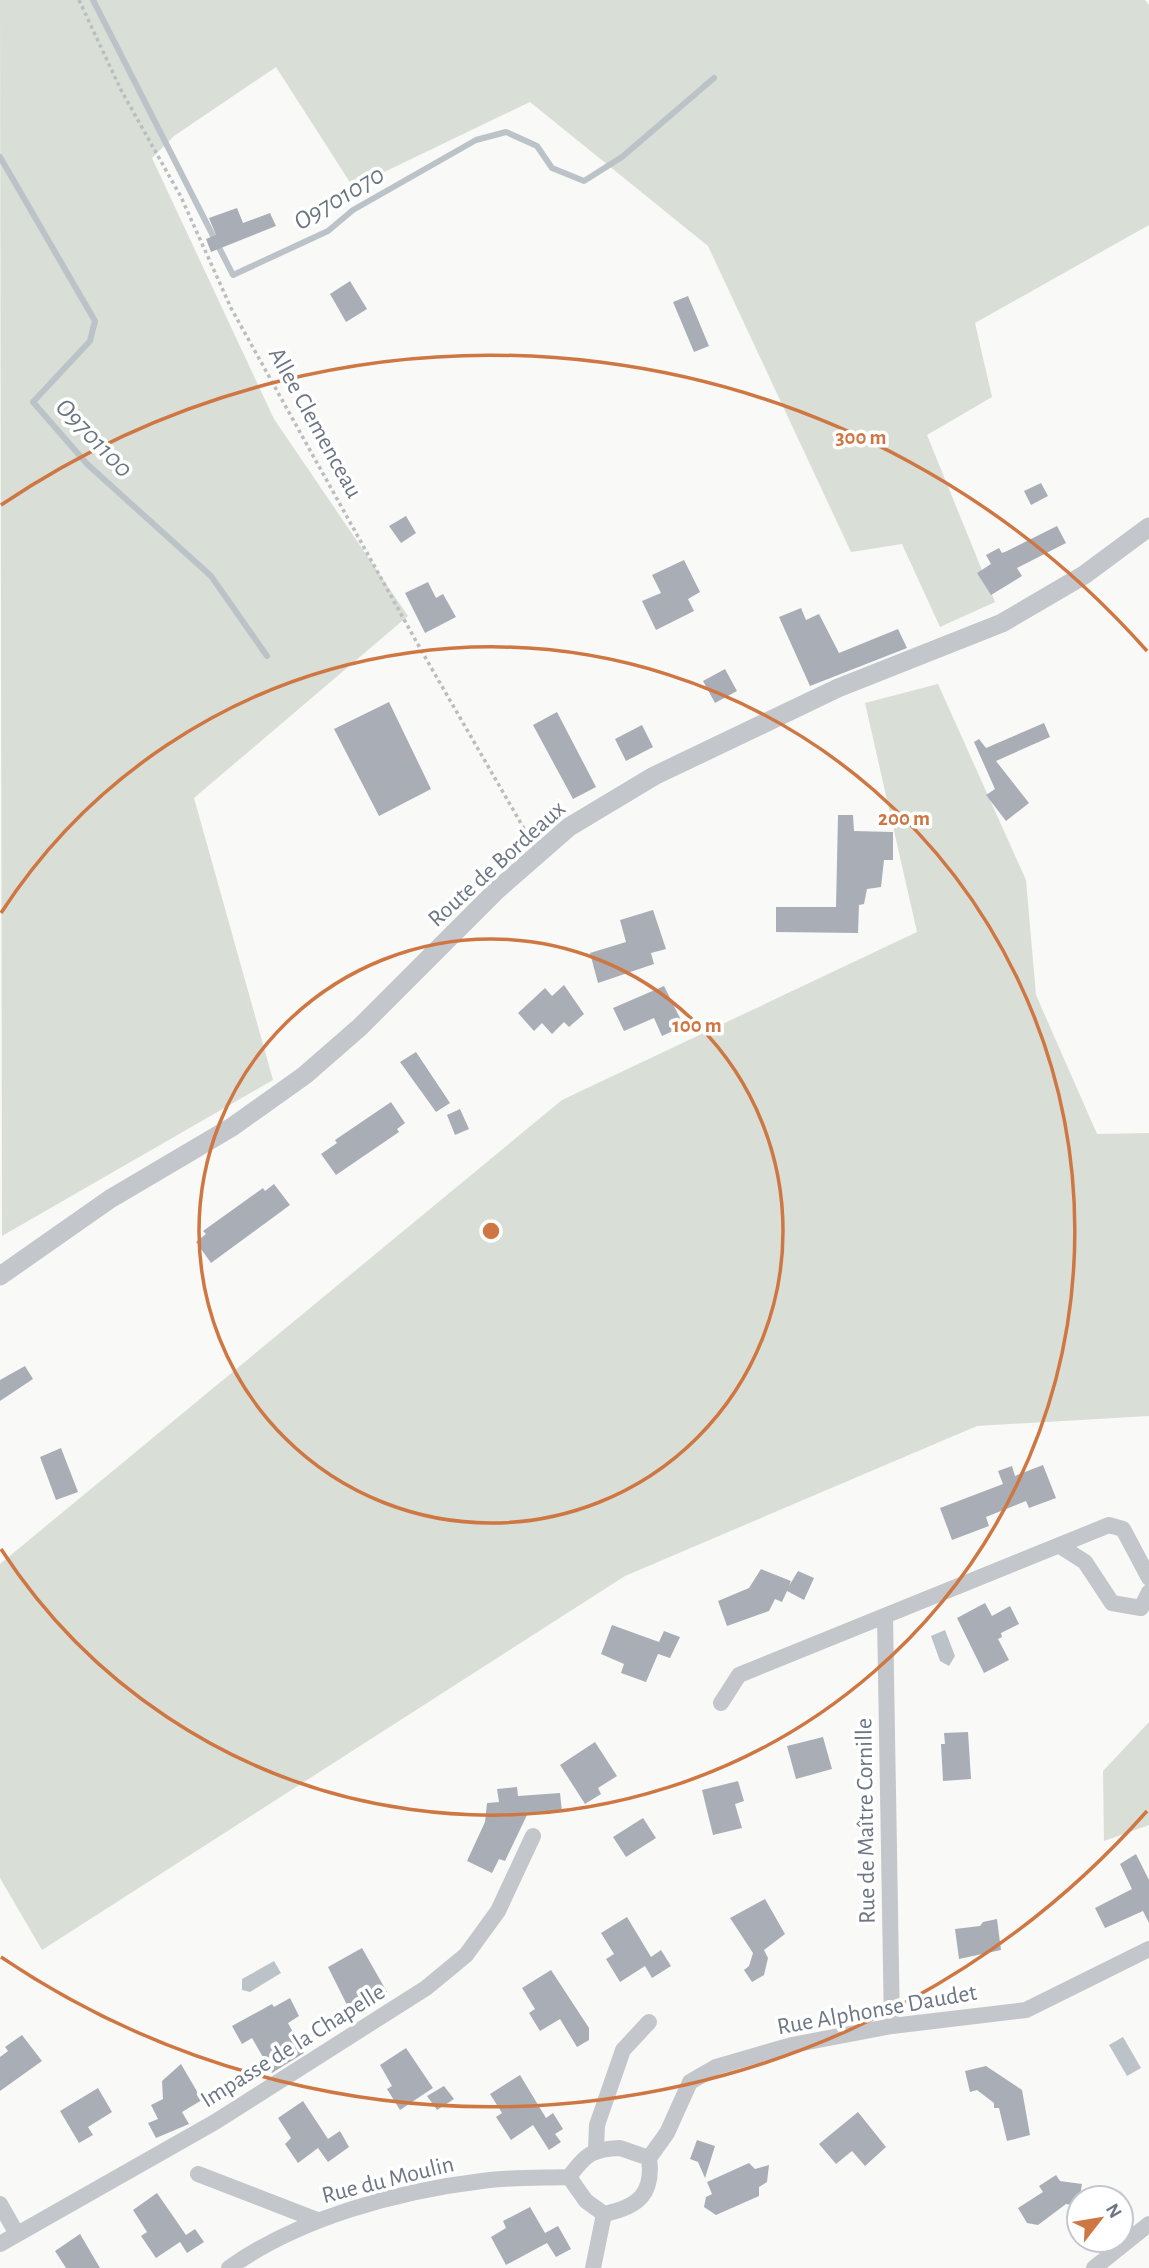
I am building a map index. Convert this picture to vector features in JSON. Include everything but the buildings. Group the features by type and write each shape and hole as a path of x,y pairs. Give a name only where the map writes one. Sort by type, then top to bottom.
{"street":[{"name":"Route de Bordeaux","path":"0,1276 110,1199 232,1127 305,1075 360,1027 538,853 569,827 654,776 838,688 1002,623 1084,575 1149,527"},
{"path":"722,1703 740,1675 1109,1525 1123,1529 1149,1577"},
{"path":"1060,1546 1085,1562 1112,1603 1141,1608 1149,1592"},
{"name":"Rue de Maître Cornille","path":"886,1616 892,2026"},
{"name":"Impasse de la Chapelle","path":"0,2244 215,2122 426,1989 466,1955 498,1911 533,1836"},
{"name":"Rue Alphonse Daudet","path":"649,2158 667,2133 690,2082 716,2067 792,2045 892,2026 1026,2010 1149,1949"},
{"path":"596,2149 597,2125 623,2050 649,2022"},
{"path":"620,2148 649,2158 652,2177 644,2196 622,2211 604,2214 586,2201 569,2177 580,2162 596,2149 620,2148"},
{"path":"198,2174 317,2220"},
{"name":"Rue du Moulin","path":"229,2268 317,2220 394,2199 482,2181 569,2177"},
{"path":"0,2204 17,2234"},
{"path":"593,2268 604,2214"},
{"path":"1094,2268 1149,2224"}],"path":[{"name":"Allee Clemenceau","path":"79,0 121,90 181,197 231,308 421,650 538,853"}],"shaded area":[{"path":"0,0 1145,0 1149,5 1149,225 975,323 992,397 927,435 995,602 940,627 902,544 851,552 708,246 530,102 353,187 276,67 174,136 152,158 274,419 408,616 194,798 273,1080 2,1236"},
{"path":"938,684 1026,880 1036,995 1097,1134 1149,1133 1149,1416 977,1426 625,1576 42,1950 0,1878 0,1564 562,1100 917,932 865,703"},
{"path":"945,1630 955,1656 949,1666 940,1661 931,1636"},
{"path":"1149,1722 1149,1825 1104,1841 1103,1771"},
{"path":"274,1961 281,1973 250,1992 242,1990 242,1979"},
{"path":"1123,2037 1141,2068 1127,2076 1109,2045"}],"waterway":[{"name":"O9701070","path":"93,0 233,275 328,231 353,210 476,140 506,132 537,146 552,168 584,181 622,157 714,78"},
{"name":"O9701100","path":"0,157 95,321 90,341 33,402 87,464 211,576 267,656"}]}
